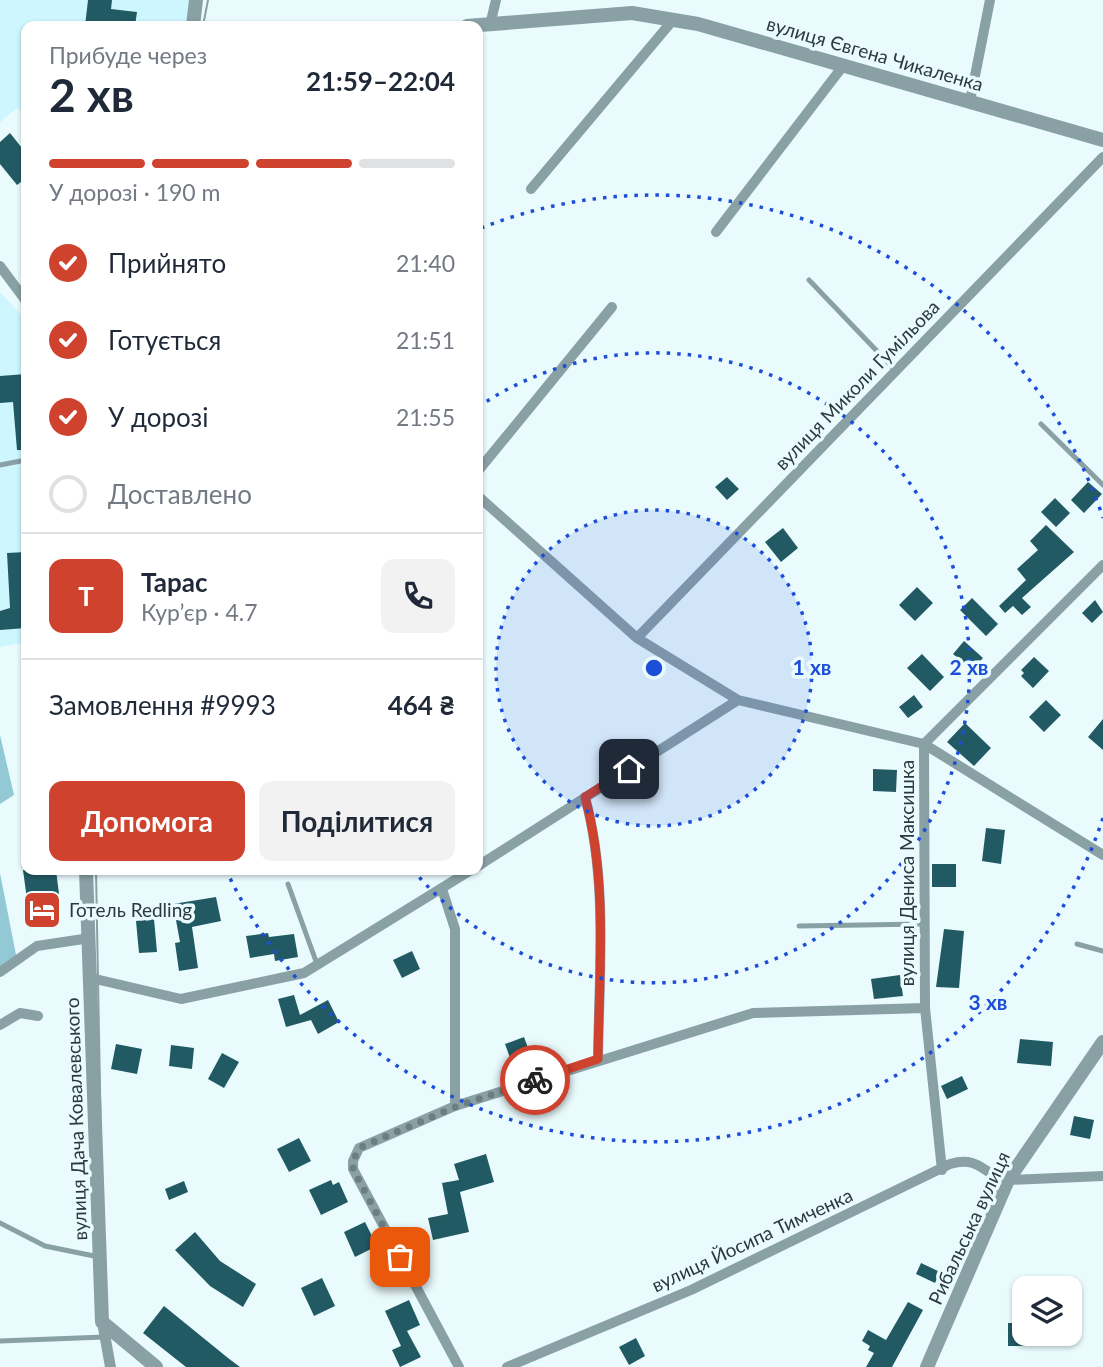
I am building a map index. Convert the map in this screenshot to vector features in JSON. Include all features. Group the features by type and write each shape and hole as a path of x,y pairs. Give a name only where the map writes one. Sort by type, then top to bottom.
{"street":[{"path":"194,21 196,0"},
{"path":"490,24 496,0"},
{"path":"970,101 990,0"},
{"name":"вулиця Євгена Чикаленка","path":"483,25 632,13 698,24 1103,140"},
{"path":"531,189 673,20"},
{"path":"716,232 843,66"},
{"name":"вулиця Миколи Гумільова","path":"637,638 1103,157"},
{"path":"0,266 21,294"},
{"path":"483,465 612,307"},
{"path":"483,502 637,638 738,700 924,744 1103,855"},
{"name":"вулиця Дениса Максишка","path":"942,1170 925,1008 924,744 1103,565"},
{"path":"483,863 738,700"},
{"path":"585,797 595,834 599,916 598,1059"},
{"name":"вулиця Дача Ковалевського","path":"86,875 99,1257 103,1330 110,1367"},
{"path":"91,978 180,999 318,967 463,875"},
{"path":"442,889 455,929 455,1107"},
{"path":"0,972 37,946 90,938"},
{"path":"459,1367 353,1169 355,1154 359,1148 455,1107 598,1059 753,1013 925,1008"},
{"path":"0,1025 20,1013 38,1016"},
{"name":"Рибальська вулиця","path":"927,1367 1008,1180 1103,1042"},
{"name":"вулиця Йосипа Тимченка","path":"507,1367 691,1290 960,1161 980,1164 995,1178 1008,1180"},
{"path":"1008,1180 1103,1176"},
{"path":"103,1330 156,1367"}],"lane":[{"path":"809,281 896,371"},
{"path":"1041,424 1103,485"},
{"path":"0,466 21,461"},
{"path":"288,884 318,967"},
{"path":"799,926 924,924"},
{"path":"1077,944 1103,951"},
{"path":"0,1223 45,1246 99,1257"},
{"path":"0,1341 103,1330"}],"shaded area":[{"path":"0,0 190,0 187,21 21,21 21,111 17,108 0,122"},
{"path":"0,292 21,315 21,643 0,647"},
{"path":"0,735 14,795 0,804"},
{"path":"0,873 17,960 0,968"}],"building":[{"path":"88,0 112,0 111,9 137,12 136,21 86,21"},
{"path":"10,133 21,147 21,182 17,185 0,164 0,142"},
{"path":"21,374 21,450 17,450 13,402 0,403 0,376"},
{"path":"727,477 739,489 727,500 715,487"},
{"path":"1088,482 1102,494 1084,513 1071,500"},
{"path":"1055,498 1070,513 1056,527 1041,512"},
{"path":"1046,525 1074,552 1022,598 1031,607 1022,615 1013,606 1005,613 999,606 1026,580 1017,569 1038,550 1030,541"},
{"path":"783,528 798,548 781,562 765,542"},
{"path":"21,552 21,628 0,630 0,611 10,608 7,553"},
{"path":"917,587 933,603 915,621 899,605"},
{"path":"972,598 998,624 986,636 960,610"},
{"path":"1095,600 1103,612 1092,623 1082,613"},
{"path":"964,641 983,658 972,670 953,654"},
{"path":"922,654 944,677 930,691 907,668"},
{"path":"1034,657 1049,671 1033,688 1021,676 1024,673 1021,670"},
{"path":"914,695 923,707 908,718 899,707"},
{"path":"1046,700 1061,715 1044,732 1029,717"},
{"path":"1103,719 1103,750 1088,737"},
{"path":"965,723 991,748 974,766 947,742"},
{"path":"873,769 897,770 896,792 873,791"},
{"path":"986,828 1005,830 1001,864 982,861"},
{"path":"932,864 956,864 956,887 932,887"},
{"name":"Готель Redling","path":"24,875 57,875 59,894 54,896 58,925 31,929"},
{"path":"216,897 221,921 192,927 198,968 179,971 175,943 180,942 173,904"},
{"path":"154,919 157,952 139,953 136,921"},
{"path":"944,929 964,931 959,988 936,987"},
{"path":"268,933 269,937 294,934 298,957 275,961 274,954 250,958 246,936"},
{"path":"412,951 420,969 402,978 393,960"},
{"path":"900,975 903,996 874,999 871,979"},
{"path":"294,995 300,1015 328,1000 339,1022 318,1034 311,1020 286,1027 278,999"},
{"path":"524,1037 535,1067 516,1074 505,1044"},
{"path":"1020,1039 1053,1042 1051,1066 1017,1063"},
{"path":"116,1044 142,1049 137,1074 111,1069"},
{"path":"171,1045 194,1048 192,1069 169,1066"},
{"path":"222,1053 239,1062 224,1088 208,1079"},
{"path":"962,1076 968,1089 947,1099 941,1086"},
{"path":"1074,1116 1094,1120 1090,1139 1070,1135"},
{"path":"299,1138 311,1161 289,1172 277,1149"},
{"path":"486,1154 494,1182 460,1192 469,1232 433,1240 428,1218 448,1214 442,1183 459,1180 454,1164"},
{"path":"331,1180 333,1185 339,1182 348,1202 321,1215 309,1190"},
{"path":"184,1181 188,1192 169,1200 165,1189"},
{"path":"365,1222 377,1246 355,1257 344,1232"},
{"path":"195,1232 220,1261 256,1284 243,1307 210,1286 175,1250"},
{"path":"921,1263 940,1272 935,1283 916,1274"},
{"path":"322,1278 335,1306 314,1316 301,1288"},
{"path":"409,1300 420,1325 407,1331 421,1357 400,1367 392,1350 401,1346 385,1311"},
{"path":"908,1302 923,1310 892,1367 866,1367 874,1353 868,1350 870,1346 862,1341 868,1330 886,1340"},
{"path":"164,1306 240,1367 186,1367 143,1333"},
{"path":"1008,1323 1012,1323 1012,1346 1008,1346"},
{"path":"636,1338 645,1356 629,1365 619,1347"}],"tram line":[{"path":"204,21 208,0"},
{"path":"96,875 104,1306 115,1367"}],"way so far":[{"path":"400,1257 353,1169 353,1161 359,1148 455,1107 535,1080"}],"place":[{"name":"Готель Redling","path":"42,910"}],"route":[{"path":"535,1080 598,1059 599,916 595,834 585,797 629,769"}]}
